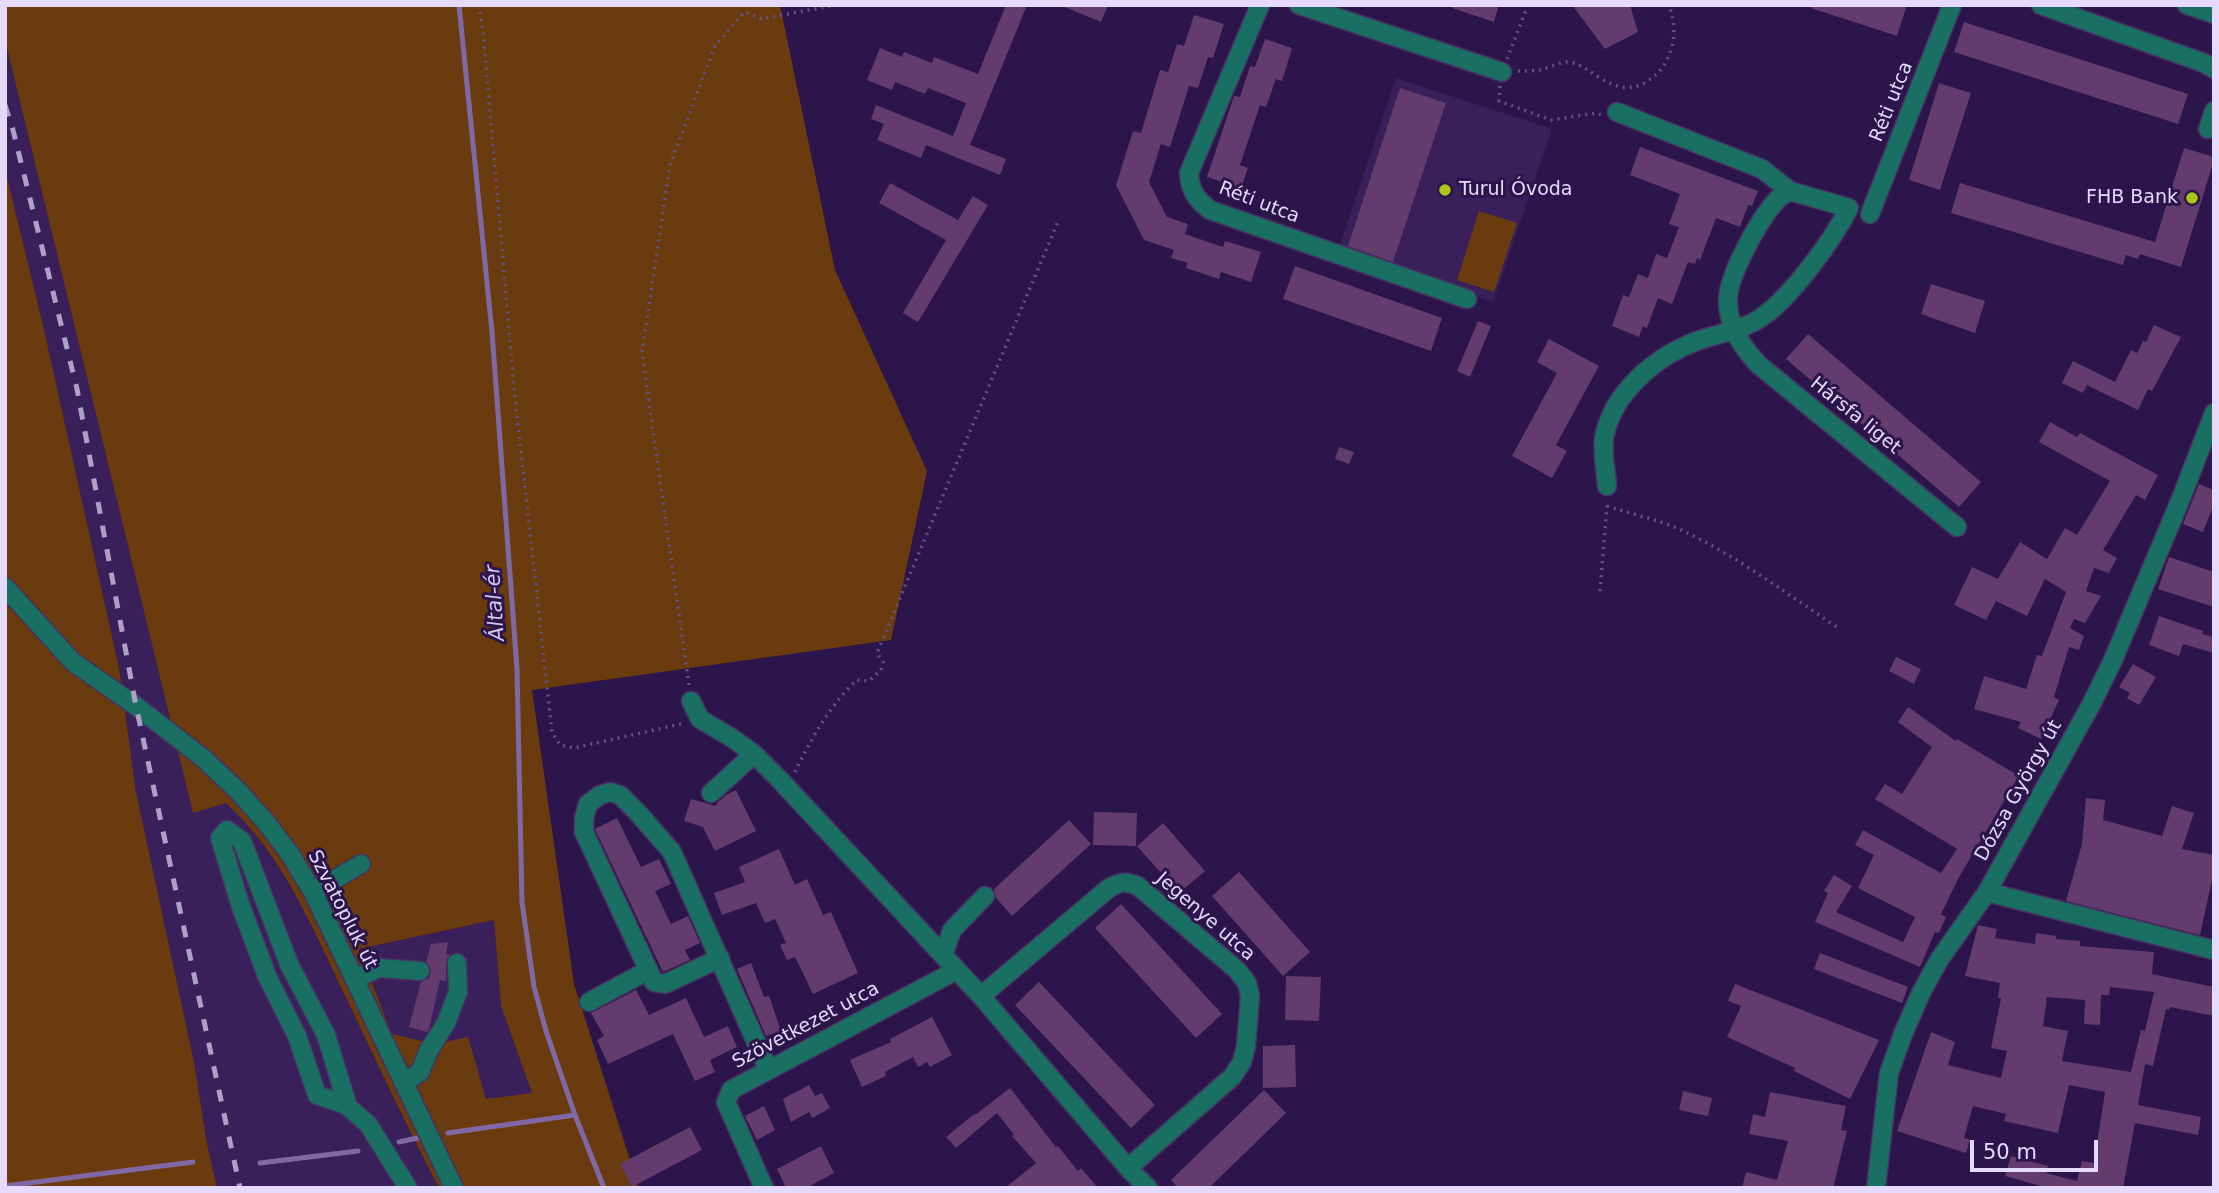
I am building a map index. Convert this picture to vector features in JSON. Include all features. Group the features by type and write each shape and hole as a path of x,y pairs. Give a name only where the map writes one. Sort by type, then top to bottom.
{"street":[{"name":"Réti utca","path":"1259,5 1189,173 1190,187 1198,200 1210,210 1466,299"},
{"path":"1299,5 1502,72"},
{"name":"Réti utca","path":"1870,214 1952,5"},
{"path":"2041,5 2204,63 2214,69"},
{"path":"2187,5 2214,14"},
{"path":"1607,486 1604,446 1606,431 1619,402 1631,385 1674,351 1710,336 1733,331 1760,318 1786,294 1828,244 1849,208 1790,191 1762,169 1617,112"},
{"name":"Hársfa liget","path":"1790,191 1779,197 1757,225 1733,278 1727,301 1733,331 1759,365 1957,527"},
{"name":"Dózsa György út","path":"1876,1188 1889,1073 1902,1034 1939,961 1987,892 2060,762 2113,660 2214,414"},
{"name":"Szvatopluk út","path":"5,587 72,662 136,706 194,751 238,791 290,854 313,892 454,1188"},
{"path":"691,701 700,719 754,754 790,791 981,996 1148,1188"},
{"path":"711,793 754,754"},
{"path":"720,958 664,984 654,982 584,832 588,804 600,795 610,792 620,795 671,852 720,958 768,1069"},
{"path":"348,1107 326,1035 289,964 242,841 227,830 220,838 240,904 267,976 297,1036 317,1096 348,1107 368,1124 408,1188"},
{"path":"313,892 361,863"},
{"name":"Jegenye utca","path":"981,996 1118,883 1128,882 1138,887 1237,970 1247,984 1250,996 1242,1062 1232,1077 1128,1168"},
{"path":"1987,892 2214,950"},
{"path":"943,956 952,930 985,896"},
{"path":"404,1083 420,1072 429,1050 446,1023 458,992 457,963"},
{"path":"354,979 379,968 420,971"},
{"name":"Szövetkezet utca","path":"764,1188 726,1102 731,1090 957,970"},
{"path":"589,1002 647,971"}],"path":[{"path":"479,5 514,388 552,732 560,745 574,748 700,719"},
{"path":"691,701 642,353 670,165 715,46 744,12 744,5"},
{"path":"744,12 762,19 835,5"},
{"path":"1528,5 1502,72 1499,101 1551,120 1597,113 1607,117 1617,112"},
{"path":"1502,72 1537,71 1566,62 1576,64 1606,82 1638,86 1664,66 1671,52 1675,32 1669,5"},
{"path":"790,791 795,770 837,703 857,680 869,681 881,670 883,662 877,653 1059,219"},
{"path":"1600,591 1607,486"},
{"path":"1606,506 1663,523 1694,537 1739,562 1840,629"}],"shaded area":[{"path":"5,5 780,5 835,270 927,471 891,640 532,690 574,984 639,1188 439,1188 308,919 280,869 246,823 226,803 193,813 5,40","holes":["494,920 501,1006 532,1093 486,1099 468,1037 435,1044 392,1034 359,949"]},
{"path":"5,40 193,812 226,803 247,822 280,870 303,909 439,1188 217,1188 195,1067 136,792 119,668 43,325 5,169"},
{"name":"Turul Óvoda","path":"1396,78 1552,129 1493,302 1338,251"},
{"path":"5,169 43,325 119,668 136,792 195,1067 217,1188 5,1188"},
{"path":"1479,211 1517,223 1494,292 1457,280"},
{"path":"494,920 501,1006 532,1093 486,1100 435,1044 392,1034 359,949"}],"building":[{"path":"1006,5 1027,5 970,145 1006,159 1000,175 926,145 921,158 877,140 884,124 871,119 876,105 953,136 966,103 928,88 925,94 895,82 892,90 867,80 880,48 902,57 904,52 932,63 934,57 978,74"},
{"path":"1060,5 1108,5 1101,22"},
{"path":"1452,5 1499,5 1494,22 1452,8"},
{"path":"1572,5 1630,5 1638,32 1605,49"},
{"path":"1812,5 1907,5 1897,36 1811,8"},
{"path":"1194,15 1224,24 1213,58 1208,57 1198,88 1189,86 1170,147 1161,144 1149,182 1167,217 1188,224 1185,234 1223,247 1225,241 1261,252 1251,282 1221,272 1219,279 1186,268 1188,263 1171,258 1174,250 1144,240 1116,185 1133,131 1141,133 1160,70 1168,72 1177,44 1184,46"},
{"path":"1964,22 2188,94 2178,124 1954,52"},
{"path":"1265,39 1292,48 1282,81 1276,79 1266,107 1260,105 1240,165 1248,168 1241,188 1207,177 1234,96 1240,97 1250,66 1255,67"},
{"path":"1939,83 1971,93 1940,190 1909,180"},
{"path":"1400,88 1446,103 1393,262 1348,246"},
{"path":"1640,147 1758,191 1752,206 1748,205 1740,227 1716,218 1700,260 1697,258 1695,264 1688,262 1672,304 1658,298 1647,328 1643,326 1639,337 1612,326 1623,295 1629,297 1638,274 1648,278 1656,254 1667,258 1679,227 1669,224 1680,194 1630,175"},
{"path":"2184,148 2214,157 2214,160 2181,267 2140,254 2138,259 2126,255 2123,265 1951,213 1960,183 2155,242"},
{"path":"890,183 958,220 973,196 988,205 918,322 903,313 946,240 879,203"},
{"path":"1295,266 1442,318 1431,351 1283,299"},
{"path":"1931,284 1985,301 1975,333 1921,314"},
{"path":"1478,321 1491,326 1470,377 1457,371"},
{"path":"2154,325 2181,337 2152,391 2148,389 2138,410 2087,385 2083,393 2062,383 2073,361 2115,382 2131,350 2137,353"},
{"path":"1808,334 1981,482 1959,507 1786,359"},
{"path":"1549,339 1599,366 1556,445 1567,451 1552,478 1512,456 1557,373 1537,362"},
{"path":"2050,422 2077,437 2080,433 2158,475 2145,500 2136,495 2103,550 2117,558 2109,573 2094,568 2086,591 2101,596 2085,623 2074,619 2070,628 2084,636 2079,650 2069,647 2054,697 2059,700 2041,739 2018,728 2021,722 1974,709 1984,676 2026,689 2037,655 2042,656 2066,592 2045,579 2027,616 1996,601 1986,620 1954,605 1972,567 1998,579 2020,542 2047,559 2065,528 2077,535 2110,481 2039,442"},
{"path":"1339,447 1354,452 1349,464 1335,459"},
{"path":"2199,484 2214,490 2214,504 2203,532 2183,524"},
{"path":"2169,557 2214,572 2214,607 2158,589"},
{"path":"2159,616 2214,637 2214,653 2183,644 2179,656 2149,645"},
{"path":"1896,657 1921,669 1914,684 1889,671"},
{"path":"2133,664 2156,677 2139,705 2127,698 2130,693 2119,687"},
{"path":"1908,707 1956,741 1957,739 2019,776 1959,877 1941,914 1946,917 1939,933 1935,932 1920,967 1815,922 1828,893 1824,891 1834,875 1852,886 1836,912 1903,942 1915,917 1858,888 1874,855 1855,845 1863,830 1941,873 1957,849 1875,799 1885,784 1902,794 1932,747 1898,722"},
{"path":"736,790 756,831 715,851 703,827 684,821 691,799 716,806 726,795"},
{"path":"2086,798 2105,800 2103,820 2162,836 2172,806 2194,813 2182,849 2214,855 2214,871 2200,935 2066,901 2082,844"},
{"path":"1094,812 1137,813 1136,846 1093,845"},
{"path":"617,818 641,867 659,859 671,884 655,891 671,924 688,916 700,943 685,950 690,960 663,972 595,829"},
{"path":"1069,820 1091,844 1012,916 996,898 994,889"},
{"path":"1163,823 1205,871 1179,893 1137,846"},
{"path":"779,849 795,885 807,879 823,915 831,912 858,973 813,994 795,957 787,960 780,945 786,943 775,919 765,923 756,903 722,915 714,893 745,882 739,867"},
{"path":"1239,872 1310,952 1283,976 1212,896"},
{"path":"1121,904 1222,1014 1196,1038 1095,928"},
{"path":"1978,925 1997,929 1995,938 2035,944 2036,933 2056,936 2056,939 2080,941 2080,946 2154,952 2152,974 2214,987 2214,1016 2170,1007 2169,1010 2166,1009 2153,1066 2145,1064 2138,1105 2201,1117 2198,1135 2135,1123 2123,1188 2048,1188 2005,1176 2011,1156 2048,1166 2046,1173 2077,1181 2082,1161 2094,1163 2105,1092 2069,1085 2058,1133 2004,1121 2006,1114 1973,1106 1964,1138 1970,1140 1966,1153 1897,1131 1931,1032 1955,1042 1948,1065 2001,1078 2007,1051 1991,1048 2001,998 1998,998 2000,983 1965,976","holes":["2110,987 2154,992 2145,1031 2141,1030 2131,1072 2062,1061 2068,1031 2043,1026 2047,997 2085,1000 2084,1024 2100,1025 2101,995 2109,995"]},
{"path":"448,942 446,954 450,955 446,963 446,981 440,980 429,1029 427,1032 409,1027 421,982 429,978 431,972 426,962 431,944"},
{"path":"1820,953 1908,987 1902,1003 1814,969"},
{"path":"751,963 764,997 769,996 781,1031 766,1036 737,969"},
{"path":"1286,976 1321,977 1319,1021 1285,1020"},
{"path":"1039,982 1155,1105 1131,1128 1015,1005"},
{"path":"1735,984 1879,1040 1850,1099 1794,1071 1795,1068 1727,1037 1741,1006 1728,1001"},
{"path":"636,990 649,1015 686,998 704,1037 728,1026 737,1047 710,1060 715,1072 695,1081 673,1034 608,1064 597,1040 604,1036 591,1013"},
{"path":"932,1017 952,1055 930,1067 927,1062 918,1067 913,1057 885,1072 886,1076 862,1087 850,1060 891,1042 890,1039"},
{"path":"1295,1045 1296,1087 1263,1088 1263,1046"},
{"path":"809,1085 815,1096 822,1093 830,1108 812,1118 809,1112 791,1122 783,1099"},
{"path":"1010,1088 1056,1147 1058,1146 1078,1171 1081,1168 1098,1188 1005,1188 1036,1163 1012,1136 1014,1135 997,1113 956,1148 946,1137"},
{"path":"1264,1090 1286,1113 1209,1188 1178,1188 1171,1180"},
{"path":"1683,1091 1712,1098 1708,1116 1679,1110"},
{"path":"1770,1092 1846,1106 1841,1130 1847,1131 1833,1188 1742,1188 1746,1172 1777,1180 1788,1141 1749,1134 1753,1114 1765,1117"},
{"path":"764,1106 775,1130 757,1140 745,1116"},
{"path":"690,1127 702,1150 632,1187 620,1164"},
{"path":"821,1146 834,1173 806,1188 786,1188 777,1169"}],"waterway":[{"name":"Által-ér","path":"459,5 492,332 517,669 522,902 534,987 546,1031 604,1188"},
{"path":"448,1133 575,1115"},
{"path":"399,1142 422,1137"},
{"path":"260,1163 358,1151"},
{"path":"5,1186 193,1162"}],"railway":[{"path":"5,105 77,389 136,706 240,1188"}],"place":[{"name":"Turul Óvoda","path":"1445,190"},
{"name":"FHB Bank","path":"2192,198"}]}
